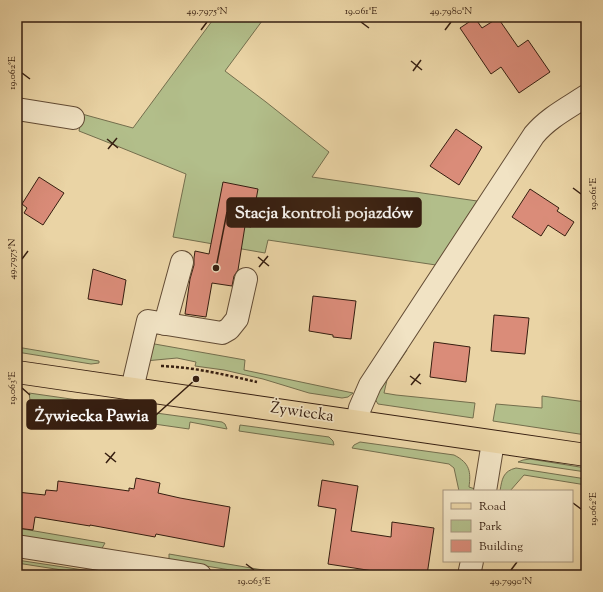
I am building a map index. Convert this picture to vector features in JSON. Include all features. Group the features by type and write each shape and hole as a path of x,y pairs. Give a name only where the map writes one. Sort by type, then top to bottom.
{"main road":[{"name":"Żywiecka","path":"17,372 586,455"}],"street":[{"path":"357,421 360,408 370,385 534,135 541,126 550,119 586,96"},
{"path":"17,108 73,118"},
{"path":"165,324 182,262"},
{"path":"132,389 148,321 222,333 229,329 237,319 246,279"},
{"path":"485,490 493,442"},
{"path":"17,546 142,570 200,575"},
{"path":"469,575 472,562"}],"green space":[{"path":"215,17 265,17 225,71 329,152 312,177 477,201 436,265 268,240 265,253 173,237 186,174 79,131 82,114 133,128"},
{"path":"149,343 245,360 244,370 353,393 348,397 342,398 309,393 263,379 224,370 195,366 196,362 177,358 145,361"},
{"path":"17,347 99,361 99,363 91,364 17,352"},
{"path":"403,350 407,350 387,380 384,393 475,403 473,418 378,404 375,399 376,394"},
{"path":"29,393 78,400 78,407 30,400"},
{"path":"542,396 586,402 586,435 493,421 496,404 542,408"},
{"path":"156,413 222,422 225,424 227,429 190,422 189,429 154,424"},
{"path":"240,425 329,437 333,441 334,445 239,431"},
{"path":"360,442 454,455 463,461 468,468 470,477 469,487 475,490 459,490 454,468 449,464 352,448"},
{"path":"530,459 586,468 586,472 518,462"},
{"path":"516,468 586,479 586,485 524,475 511,490 500,490 504,476 512,469"},
{"path":"17,528 105,543 101,550 17,536"},
{"path":"169,554 292,575 261,575 169,560"},
{"path":"17,560 113,575 94,575 17,563"}],"building":[{"path":"475,18 482,28 498,18 518,47 528,40 550,72 519,93 501,67 491,74 460,28"},
{"path":"456,129 482,147 459,185 430,166"},
{"path":"39,177 64,193 43,225 24,213 27,208 22,204"},
{"path":"223,182 258,189 251,227 245,226 238,270 234,276 232,286 212,283 206,317 185,314 190,279 194,265 195,251 209,254"},
{"path":"530,189 559,208 557,211 574,222 565,236 548,225 541,236 512,217"},
{"path":"93,269 126,280 122,305 88,299"},
{"path":"313,296 356,301 351,339 333,337 333,335 309,331"},
{"path":"494,315 529,318 525,354 491,351"},
{"path":"434,342 470,347 466,382 430,377"},
{"path":"136,478 160,483 158,493 230,507 224,547 156,534 155,537 35,517 33,530 17,528 17,492 45,495 46,490 57,491 58,481 129,491 129,488 134,489"},
{"path":"322,480 358,486 351,531 391,537 392,522 434,528 427,575 380,575 380,572 328,564 336,509 318,506"}],"place":[{"name":"Stacja kontroli pojazdów","path":"216,268"},
{"name":"Żywiecka Pawia","path":"196,379"}]}
